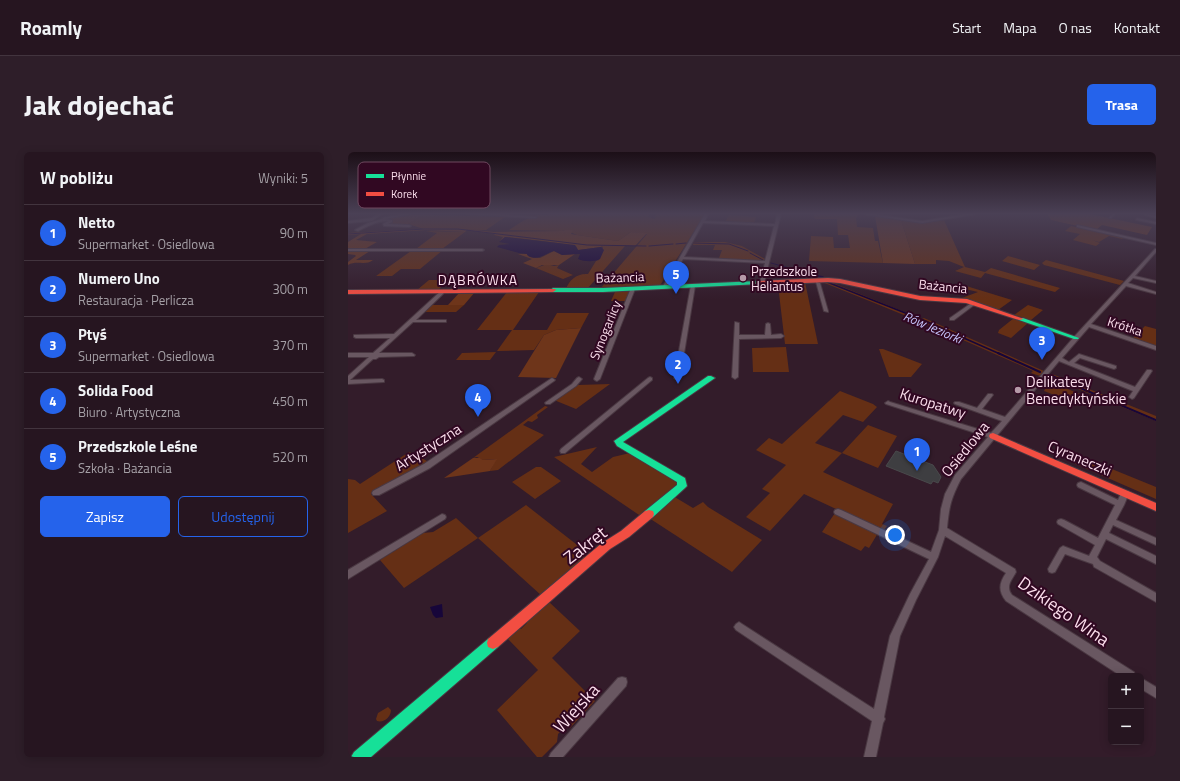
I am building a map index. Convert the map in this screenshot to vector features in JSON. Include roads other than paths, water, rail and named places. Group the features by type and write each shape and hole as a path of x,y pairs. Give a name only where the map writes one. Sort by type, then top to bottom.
{"street":[{"path":"664,288 691,242"},
{"path":"762,282 772,242"},
{"path":"348,250 482,250"},
{"name":"Osiedlowa","path":"870,757 879,720 883,688 895,636 934,557 943,530 945,509 953,485 958,477 1076,338 1156,250"},
{"path":"682,258 767,262"},
{"path":"1132,276 1156,282"},
{"path":"818,281 826,311"},
{"name":"Bażancia","path":"348,292 633,289 762,282 855,282 921,298 954,299 1076,338"},
{"path":"1125,284 1156,293"},
{"path":"677,378 693,286"},
{"name":"Synogarlicy","path":"597,379 633,289"},
{"path":"349,381 373,355 444,291"},
{"path":"952,320 973,304"},
{"path":"412,321 444,321"},
{"path":"735,377 737,323"},
{"path":"768,324 768,336"},
{"name":"Krótka","path":"1088,325 1156,348"},
{"path":"356,336 394,336"},
{"path":"737,336 781,336"},
{"path":"349,381 378,355 412,354"},
{"path":"348,355 373,355"},
{"path":"1070,364 1079,356 1114,367"},
{"path":"1058,359 1137,390"},
{"path":"1132,397 1149,371"},
{"name":"Zakręt","path":"359,757 600,551 625,534 682,486 684,483 682,480 620,444 618,441 712,378"},
{"path":"548,403 574,385 579,379"},
{"path":"563,451 650,379"},
{"name":"Artystyczna","path":"376,493 427,466 552,380"},
{"path":"349,381 382,381"},
{"path":"978,410 990,395"},
{"name":"Kuropatwy","path":"888,403 993,436"},
{"path":"957,403 1007,420"},
{"name":"Cyraneczki","path":"993,436 1156,507"},
{"path":"1080,485 1120,505"},
{"path":"1094,561 1093,555 1105,535 1125,493"},
{"path":"838,512 934,557"},
{"path":"348,575 442,517"},
{"path":"1111,520 1156,542"},
{"path":"1061,522 1099,543"},
{"name":"Dzikiego Wina","path":"943,530 1012,572 1004,583 1003,587 1009,598 1125,673"},
{"path":"1105,535 1156,560"},
{"path":"1052,569 1063,550 1094,561 1156,598"},
{"path":"739,627 879,720"},
{"name":"Wiejska","path":"555,757 622,682"},
{"path":"1144,685 1156,693"}],"waterway":[{"name":"Rów Jeziorki","path":"565,242 587,245 646,246"},
{"name":"Rów Jeziorki","path":"676,244 686,243"},
{"name":"Rów Jeziorki","path":"694,243 729,244 748,251"},
{"name":"Rów Jeziorki","path":"649,246 673,244"},
{"name":"Rów Jeziorki","path":"750,253 763,260"},
{"name":"Rów Jeziorki","path":"771,263 816,275"},
{"name":"Rów Jeziorki","path":"816,275 823,277"},
{"name":"Rów Jeziorki","path":"827,282 923,320 1000,354"},
{"name":"Rów Jeziorki","path":"998,353 1040,372"},
{"path":"1052,376 1156,420"}],"place":[{"name":"Przedszkole Heliantus","path":"743,278"},
{"name":"Przedszkole Leśne","path":"676,294"},
{"name":"Ptyś","path":"1042,360"},
{"name":"Numero Uno","path":"678,384"},
{"name":"Delikatesy Benedyktyńskie","path":"1018,390"},
{"name":"Solida Food","path":"478,417"},
{"name":"Netto","path":"917,471"}],"district":[{"name":"DĄBRÓWKA","path":"478,279"}]}
